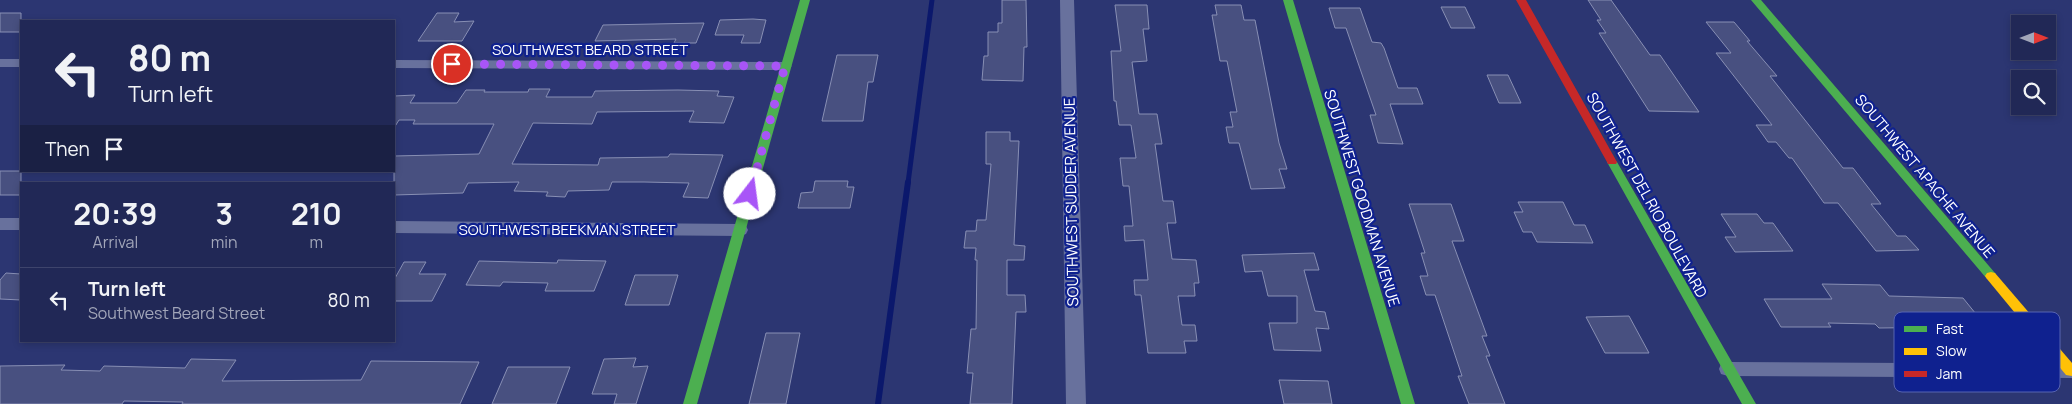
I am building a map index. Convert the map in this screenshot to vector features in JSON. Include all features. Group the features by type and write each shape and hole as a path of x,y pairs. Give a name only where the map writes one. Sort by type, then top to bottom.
{"street":[{"path":"690,404 805,0"},
{"name":"SOUTHWEST SUDDER AVENUE","path":"1067,0 1076,404"},
{"name":"SOUTHWEST GOODMAN AVENUE","path":"1288,0 1408,404"},
{"name":"SOUTHWEST DEL RIO BOULEVARD","path":"1521,0 1728,370 1749,404"},
{"name":"SOUTHWEST APACHE AVENUE","path":"1756,0 2021,312"},
{"path":"0,63 20,63"},
{"name":"SOUTHWEST BEARD STREET","path":"395,64 785,66"},
{"path":"0,224 20,224"},
{"name":"SOUTHWEST BEEKMAN STREET","path":"395,227 740,230"},
{"name":"SOUTHWEST APACHE AVENUE","path":"2060,358 2071,371"},
{"path":"1728,370 1894,370"}],"building":[{"path":"1002,0 1026,0 1027,47 1024,47 1023,81 982,80 984,56 988,56 988,32 998,32 998,23 1002,23"},
{"path":"1588,0 1611,0 1650,55 1660,55 1699,112 1649,111 1599,33 1606,33 1597,20 1601,20"},
{"path":"1115,5 1147,5 1149,29 1143,29 1147,61 1132,62 1139,114 1157,114 1162,144 1155,144 1163,201 1173,201 1176,223 1167,223 1172,259 1196,260 1199,283 1194,283 1195,296 1178,296 1182,325 1195,325 1197,341 1184,341 1186,353 1148,353 1141,295 1135,295 1134,280 1148,280 1144,240 1125,241 1124,226 1133,226 1129,186 1123,186 1120,158 1136,158 1131,125 1119,125 1116,101 1114,101 1111,51 1121,51"},
{"path":"1215,5 1241,5 1244,20 1255,20 1279,143 1287,169 1279,169 1285,188 1251,189 1239,143 1229,143 1226,127 1233,127 1230,112 1237,112 1227,61 1220,61 1212,15 1217,15"},
{"path":"1441,7 1465,7 1475,28 1451,28"},
{"path":"1329,8 1360,8 1372,42 1381,43 1384,48 1398,88 1417,88 1423,104 1390,104 1403,144 1378,143 1370,115 1376,115 1346,28 1335,28"},
{"path":"0,13 21,13 20,32 0,32"},
{"path":"437,13 459,13 454,22 474,21 462,41 418,41"},
{"path":"720,20 766,20 760,43 741,43 744,35 715,35"},
{"path":"1706,22 1734,22 1750,41 1747,41 1777,76 1770,76 1843,168 1853,168 1881,204 1871,204 1897,236 1906,236 1919,250 1876,251 1838,203 1824,203 1792,158 1789,158 1776,142 1768,142 1756,125 1772,125 1716,53 1731,53"},
{"path":"704,23 696,43 674,43 676,39 595,41 603,25"},
{"path":"837,55 878,55 873,82 868,82 863,121 822,121"},
{"path":"1487,75 1508,75 1521,103 1499,103"},
{"path":"529,89 550,89 546,97 592,97 595,91 678,90 719,91 717,96 734,97 724,123 689,122 694,111 597,112 592,124 533,123 512,164 598,165 600,158 668,157 670,154 723,155 708,198 683,197 689,183 644,182 612,182 609,190 568,191 565,197 546,196 548,192 514,191 519,182 468,183 463,193 395,195 395,156 479,154 494,124 413,124 415,120 399,120 395,126 395,96 415,95 410,103 457,103 466,90 528,92"},
{"path":"986,132 1010,132 1010,141 1019,141 1014,245 1025,246 1024,260 1007,260 1007,295 1025,295 1026,312 1016,312 1012,404 970,404 973,373 967,373 971,329 976,329 977,260 975,260 976,248 964,248 966,231 976,231 977,220 986,220 991,164 986,164"},
{"path":"0,171 20,171 20,195 0,195"},
{"path":"815,181 848,181 847,187 854,187 850,208 798,208 801,193 813,192"},
{"path":"1518,202 1563,202 1574,225 1585,225 1593,243 1537,242 1532,232 1523,232 1514,212 1523,212"},
{"path":"1409,204 1451,204 1464,241 1452,241 1487,336 1482,336 1490,356 1486,356 1505,404 1469,404 1458,376 1462,376 1435,295 1426,295 1420,276 1428,276 1421,253 1425,253"},
{"path":"1721,214 1757,214 1764,223 1773,223 1793,251 1735,252 1725,237 1736,237"},
{"path":"1314,253 1319,270 1304,270 1315,311 1325,312 1329,329 1316,328 1321,351 1274,350 1269,323 1297,323 1297,296 1268,296 1262,271 1245,272 1242,255"},
{"path":"558,260 606,261 594,291 545,291 548,283 503,282 500,286 466,285 479,261 557,263"},
{"path":"404,262 426,262 419,274 446,274 432,301 395,301 395,278"},
{"path":"6,273 20,274 20,300 0,299 0,280"},
{"path":"635,275 678,275 669,305 625,305"},
{"path":"1822,284 1880,285 1889,296 1963,298 1974,312 1894,312 1894,328 1879,328 1875,324 1828,323 1831,327 1781,327 1764,299 1832,299"},
{"path":"1629,316 1649,353 1605,353 1586,317"},
{"path":"766,333 800,333 786,404 749,404"},
{"path":"636,358 633,367 648,366 636,404 614,404 617,394 592,394 604,359"},
{"path":"191,359 236,360 222,381 361,380 371,361 479,362 460,404 182,404 183,402 124,401 122,404 0,404 0,366 65,365 61,370 100,371 104,366 185,368"},
{"path":"508,367 570,367 556,404 492,404"},
{"path":"1279,380 1328,381 1332,404 1284,404"}],"waterway":[{"path":"908,183 932,0"},
{"path":"878,404 908,182"}],"traffic: fast":[{"path":"690,404 805,0"},
{"path":"1288,0 1408,404"},
{"path":"1756,0 1991,276"},
{"path":"1612,162 1749,404"}],"traffic: slow":[{"path":"1991,276 2021,312"},
{"path":"2060,358 2071,371"}],"traffic: jam":[{"path":"1521,0 1612,162"}],"route":[{"path":"452,64 785,66 750,194"}]}
